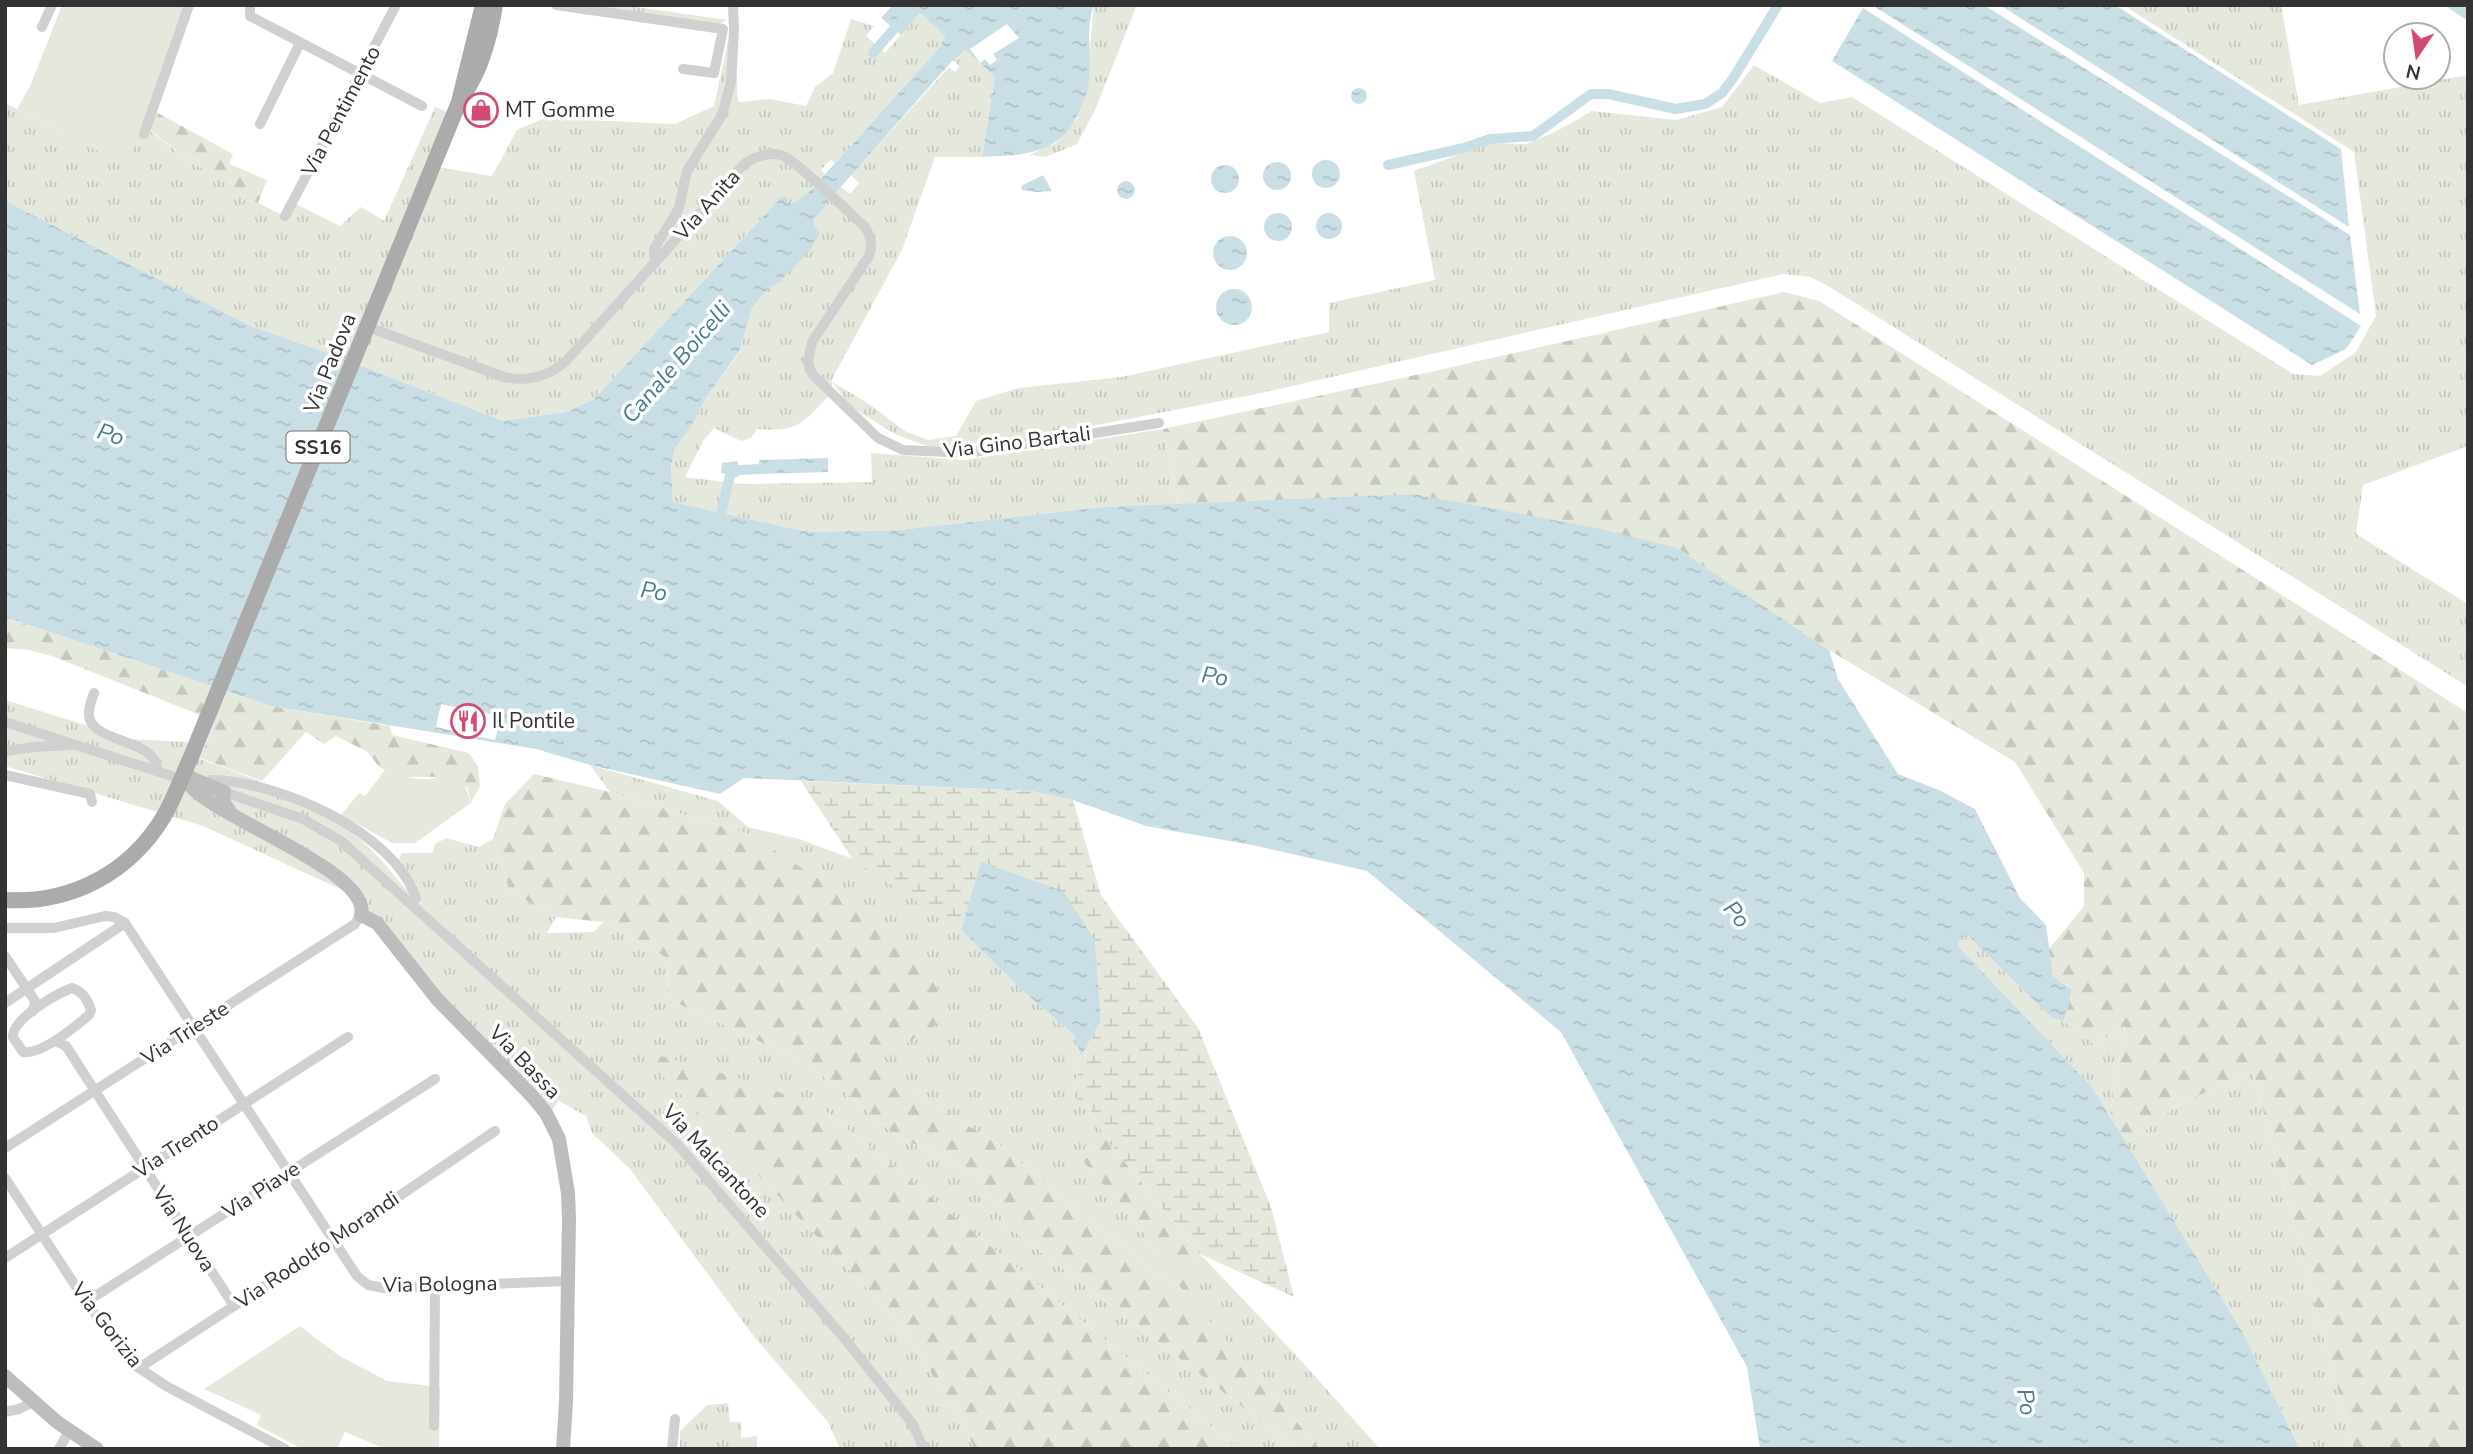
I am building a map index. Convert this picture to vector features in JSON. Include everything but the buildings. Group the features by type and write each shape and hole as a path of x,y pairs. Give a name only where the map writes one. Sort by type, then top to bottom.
{"main road":[{"name":"Via Padova","path":"185,781 191,757 368,327 493,8"},
{"name":"SS16","path":"5,900 30,901 70,894 106,876 132,856 148,838 185,781"}],"street":[{"path":"42,27 52,5"},
{"path":"144,134 189,5"},
{"path":"250,5 250,16 422,106"},
{"name":"Via Pentimento","path":"285,216 396,5"},
{"path":"556,5 729,30"},
{"path":"682,69 715,73 729,30 733,5"},
{"path":"655,263 654,249 679,208 687,171 722,115 731,82 729,30"},
{"path":"260,124 300,43"},
{"name":"Via Anita","path":"368,327 504,377 534,378 554,370 565,362 744,163 780,155 811,178 867,230 872,250 812,342 808,353 810,370 878,438"},
{"name":"Via Gino Bartali","path":"878,438 903,450 967,453 1159,423"},
{"path":"94,693 88,714 91,722 103,732 151,755 157,763 157,770"},
{"path":"5,722 185,781 191,778 206,792"},
{"path":"5,751 79,745"},
{"path":"5,775 90,794 92,802"},
{"name":"Via Malcantone","path":"411,903 416,898 413,891 387,856 372,842 332,815 283,794 241,783 211,780 206,792 224,792 303,819 327,831 351,849 678,1145 878,1380 912,1423 924,1449"},
{"name":"Via Bassa","path":"206,792 232,814 341,879 361,902 361,915 377,923 450,1014 531,1095 550,1118 561,1145 568,1193 563,1449"},
{"path":"224,792 223,801 232,814"},
{"name":"Via Trieste","path":"5,1148 355,924 361,915"},
{"path":"5,929 54,928 105,916 125,923 5,1003"},
{"name":"Via Bologna","path":"125,923 357,1276 368,1284 384,1288 567,1281"},
{"path":"5,957 26,988 34,1006"},
{"path":"72,988 78,990 90,1006 89,1015 55,1041 32,1052 23,1052 16,1045 13,1030 34,1006 72,988"},
{"path":"55,1041 66,1046 68,1032"},
{"name":"Via Trento","path":"5,1258 348,1037"},
{"name":"Via Nuova","path":"66,1046 234,1306"},
{"name":"Via Piave","path":"86,1302 435,1079"},
{"name":"Via Rodolfo Morandi","path":"139,1368 495,1131"},
{"name":"Via Gorizia","path":"5,1178 86,1302 139,1368 166,1386 285,1449"},
{"path":"434,1426 435,1286"},
{"path":"5,1376 69,1431 97,1449"},
{"path":"5,1412 33,1402"},
{"path":"672,1449 675,1419"},
{"path":"59,1449 69,1431"}],"green space":[{"path":"62,5 189,5 145,127 125,165 17,109 31,84"},
{"path":"576,5 622,5 727,20 718,25"},
{"path":"1094,5 1137,5 1096,108 1077,144 1046,157 1029,155 1056,143 1076,120 1089,84"},
{"path":"2123,5 2281,5 2299,105 2382,90 2452,91 2452,78 2468,75 2468,446 2363,485 2356,534 2468,604 2467,686 1828,286 1810,277 1783,274 1252,395 1020,440 929,447 895,434 850,406 832,382 832,393 807,418 792,427 757,429 751,438 741,441 714,428 703,441 685,477 742,484 872,482 871,453 964,460 1163,429 1179,505 1102,507 899,530 808,532 673,502 671,465 675,449 706,398 740,351 752,308 768,289 778,283 824,205 841,187 850,194 859,183 851,175 949,67 955,72 959,66 953,60 965,50 995,77 982,157 935,157 902,250 831,381 869,404 905,431 928,440 956,436 976,401 1019,388 1121,377 1329,332 1329,303 1435,280 1414,171 1490,143 1526,144 1555,132 1592,111 1676,120 1722,107 1754,65 1820,103 1852,97 2293,374 2320,376 2355,353 2376,316 2354,152"},
{"path":"920,13 945,36 939,48 835,163 830,160 821,170 826,175 809,192 791,204 781,197 594,399 566,412 503,421 251,326 5,201 5,103 125,164 145,127 191,163 228,179 246,200 287,217 296,204 340,226 361,207 384,221 435,107 455,115 424,165 492,176 517,130 545,118 675,124 714,106 728,42 728,72 737,73 739,102 770,99 806,106 815,87 833,73 851,19 874,26 866,36 885,53"},
{"path":"156,112 233,154 229,164 267,180 258,203 246,200 228,179 191,163 149,129"},
{"path":"1784,292 1819,301 2468,713 2468,1449 2354,1449 2253,1073 2182,1102 2127,1144 2110,1116 2125,1026 2094,1044 2064,1021 2072,990 2053,976 2049,949 2084,906 2084,873 2015,762 1829,650 1677,548 1413,494 1179,505 1163,429"},
{"path":"5,617 271,706 390,726 392,735 469,753 478,766 480,786 471,803 467,787 438,777 405,777 379,767 368,752 336,736 324,744 306,732 262,781 200,758 215,721 52,656 5,648"},
{"path":"5,700 131,739 187,742 203,750 200,759 285,793 345,828 371,849 418,901 408,876 398,861 402,853 433,853 435,844 446,838 479,847 493,839 511,892 556,917 547,933 594,932 603,922 667,958 668,999 802,1061 855,1100 895,1135 979,1175 1005,1224 1297,1449 1238,1449 824,1110 639,1050 893,1316 964,1422 974,1449 840,1449 828,1422 755,1338 630,1169 592,1133 586,1116 559,1101 552,1110 471,1028 349,893 203,826 5,766"},
{"path":"590,765 718,801 748,827 799,839 853,859 848,783 961,930 1024,992 1074,1035 1081,1056 1073,1096 1090,1109 1106,1139 1083,1161 1140,1228 1191,1300 1200,1254 1380,1449 1320,1449 1191,1301 995,1142 869,1066 751,835 610,792"},
{"path":"447,767 461,775 471,803 415,843 392,843 341,815 359,793 365,796 385,770 412,778 427,779 439,776"},
{"path":"534,774 610,792 751,835 880,919 934,964 939,1023 870,1066 995,1142 1189,1299 1140,1228 1083,1161 1106,1139 1200,1254 1192,1301 1320,1449 1297,1449 1005,1224 979,1175 895,1135 855,1100 802,1061 668,999 667,958 603,922 556,917 511,892 493,839 505,804"},
{"path":"801,781 1031,791 1073,800 1101,895 1198,1028 1271,1207 1294,1297 1200,1254 1106,1139 1090,1109 1073,1096 1081,1056 1101,1021 1095,940 981,863 961,930 853,860"},
{"path":"1960,936 1968,936 2052,1018 2064,1021 2094,1044 2125,1026 2110,1116 2092,1087 1959,947"},
{"path":"637,1049 758,1084 824,1110 1238,1449 974,1449 964,1422 893,1316"},
{"path":"2253,1073 2354,1449 2300,1449 2243,1333 2127,1144 2182,1102"},
{"path":"300,1326 338,1355 387,1381 440,1387 439,1449 385,1449 345,1432 337,1449 302,1449 257,1425 261,1415 204,1389"},
{"path":"728,1403 730,1422 741,1422 741,1438 757,1436 757,1449 680,1449 680,1431 707,1405"}],"water":[{"path":"893,5 1094,5 1089,33 1089,85 1081,107 1064,135 1053,143 1028,153 982,157 995,77 965,50 953,60 814,220 814,226 820,232 809,252 778,283 768,289 752,308 740,350 675,449 671,465 673,502 808,532 899,530 1102,507 1413,494 1592,527 1677,548 1829,650 1838,679 1898,774 1939,790 1975,809 2020,898 2046,925 2053,976 2072,990 2064,1021 2052,1018 1968,936 1960,937 1959,947 2092,1087 2243,1333 2300,1449 1760,1449 1747,1367 1561,1032 1367,871 1257,846 1146,826 1073,800 1031,791 744,778 720,794 590,765 536,749 271,706 5,617 5,201 251,326 503,421 566,412 594,399 782,196 791,204 809,192 939,48 945,36 920,13 901,35 881,18"},
{"path":"1872,5 1984,5 2350,235 2360,314"},
{"path":"2000,5 2115,5 2341,149 2349,227"},
{"path":"1863,8 2361,326 2346,349 2312,365 1832,61"},
{"path":"1356,88 1362,88 1367,96 1365,102 1356,104 1351,99 1351,93"},
{"path":"1326,160 1336,164 1340,174 1336,184 1326,188 1316,184 1312,174 1316,164"},
{"path":"1277,162 1287,166 1291,176 1287,186 1277,190 1267,186 1263,176 1267,166"},
{"path":"1225,165 1235,169 1239,179 1235,189 1225,193 1215,189 1211,179 1215,169"},
{"path":"1043,175 1052,191 1022,190 1021,186"},
{"path":"1126,181 1132,184 1135,190 1132,196 1126,199 1120,196 1117,190 1120,184"},
{"path":"1278,213 1288,217 1292,227 1288,237 1278,241 1268,237 1264,227 1268,217"},
{"path":"1329,213 1338,217 1342,226 1338,235 1329,239 1320,235 1316,226 1320,217"},
{"path":"1230,236 1242,241 1247,253 1242,265 1230,270 1218,265 1213,253 1218,241"},
{"path":"1234,289 1247,294 1252,307 1247,320 1234,325 1221,320 1216,307 1221,294"},
{"path":"828,458 828,472 760,474 759,460"},
{"path":"738,461 738,477 721,473 722,463"},
{"path":"981,862 1063,891 1095,940 1101,1021 1081,1056 1074,1035 1024,992 961,930"}],"pier":[{"path":"1007,24 1019,38 993,54 997,60 990,65 985,59 980,63 970,49"},
{"path":"441,704 501,716 495,740 436,727"}],"waterway":[{"path":"873,53 915,5"},
{"path":"1388,165 1464,148 1490,139 1533,136 1591,94 1608,94 1676,109 1705,104 1722,93 1734,77 1778,5"},
{"path":"2453,5 2468,15"},
{"path":"718,526 730,475 738,470 760,469"}],"place":[{"name":"MT Gomme","path":"481,110"},
{"name":"Il Pontile","path":"468,721"}],"water label":[{"name":"Canale Boicelli","path":"676,362"},
{"name":"Po","path":"111,434"},
{"name":"Po","path":"654,591"},
{"name":"Po","path":"1215,676"},
{"name":"Po","path":"1737,914"},
{"name":"Po","path":"2027,1402"}]}
